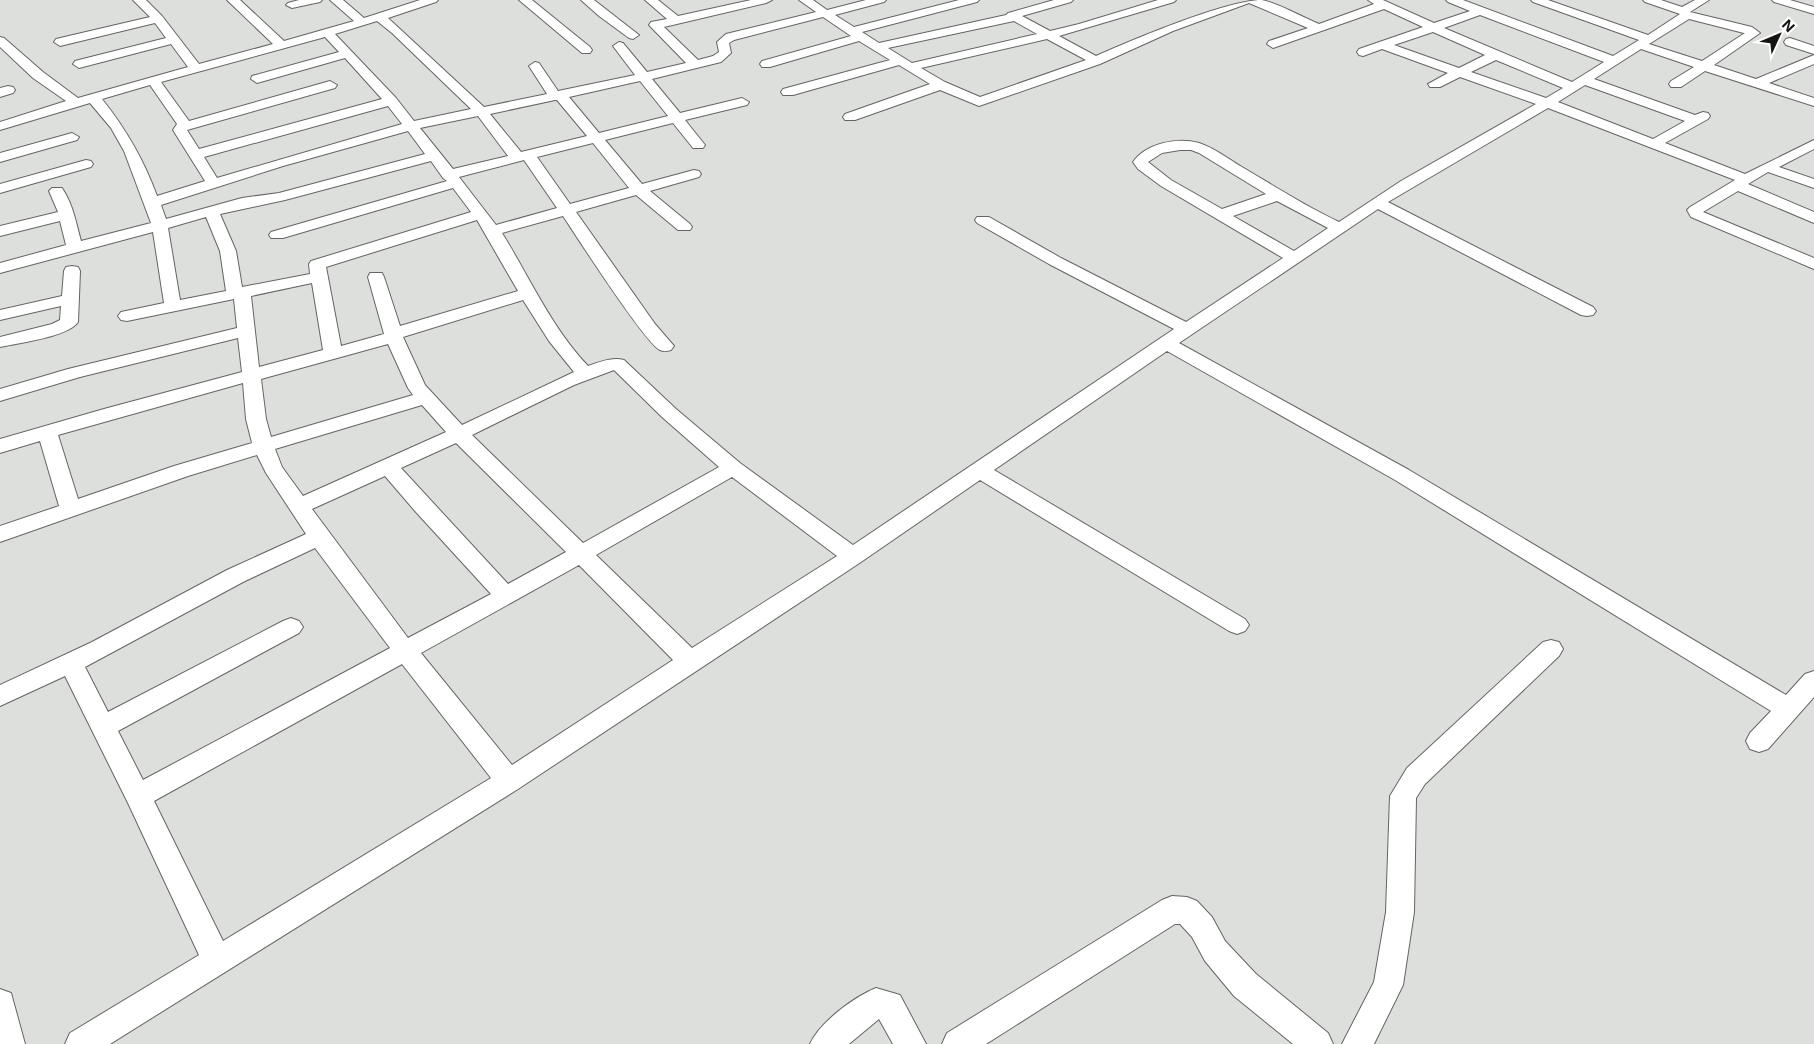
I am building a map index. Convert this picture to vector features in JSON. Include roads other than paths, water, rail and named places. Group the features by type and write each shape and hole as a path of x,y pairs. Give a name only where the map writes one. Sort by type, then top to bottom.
{"street":[{"path":"139,0 158,19 195,68"},
{"path":"233,0 281,45"},
{"path":"292,5 316,0"},
{"path":"336,0 362,22"},
{"path":"0,126 75,102 379,17 416,2 432,0"},
{"path":"526,0 586,50"},
{"path":"587,0 602,14 632,35"},
{"path":"650,0 674,19"},
{"path":"717,0 728,8"},
{"path":"695,64 655,25 674,19 766,0"},
{"path":"805,0 856,34 940,85 979,102 1096,61 1169,28 1246,0"},
{"path":"152,203 213,183 411,126 695,64 722,56 725,53 723,42 730,37 880,0"},
{"path":"766,64 856,34 973,0"},
{"path":"1014,17 1012,15 1018,12 1067,0"},
{"path":"788,92 905,64 1048,35 1112,19 1170,0"},
{"path":"1252,0 1320,28"},
{"path":"1452,0 1614,61"},
{"path":"1537,0 1705,67 1814,102"},
{"path":"1649,0 1685,13 1754,33 1705,67 1676,84"},
{"path":"81,1044 509,781 690,660 853,556 1166,343 1406,184 1578,84 1645,42 1703,0"},
{"path":"1778,0 1814,11"},
{"path":"1272,44 1320,28 1379,2 1496,55 1578,84 1701,117 1654,144"},
{"path":"1363,52 1480,10"},
{"path":"379,17 396,30 480,110 522,156 567,210 649,328 664,346"},
{"path":"877,47 1014,17 1096,61"},
{"path":"60,42 158,19"},
{"path":"327,32 391,101 451,179 481,214 493,231 528,294 559,344 570,360 586,374"},
{"path":"79,64 173,40"},
{"path":"0,41 38,75 75,102"},
{"path":"1790,42 1814,50"},
{"path":"1381,45 1547,103 1654,144 1742,182 1814,218"},
{"path":"619,46 674,118 698,145"},
{"path":"257,79 346,54"},
{"path":"1435,84 1496,55"},
{"path":"239,56 273,101"},
{"path":"1755,84 1814,59"},
{"path":"535,66 639,190 684,227"},
{"path":"153,80 185,125"},
{"path":"213,183 180,130 185,125 330,85"},
{"path":"850,117 940,85"},
{"path":"93,97 117,127 131,151 152,203 160,225 173,307"},
{"path":"195,155 391,101"},
{"path":"277,234 522,156 742,102"},
{"path":"0,158 72,137"},
{"path":"1814,144 1767,167 1695,210 1696,214 1814,264"},
{"path":"1294,258 1166,183 1143,166 1140,162 1143,157 1166,147 1177,145 1201,149 1305,212 1340,228"},
{"path":"0,268 211,211 252,201 280,197 433,156"},
{"path":"0,190 86,164"},
{"path":"1767,167 1814,184"},
{"path":"493,231 694,174"},
{"path":"58,191 75,248"},
{"path":"1221,215 1278,195"},
{"path":"1378,203 1587,311"},
{"path":"211,211 228,252 239,294 247,331 256,419 263,446 272,468 319,537 509,781"},
{"path":"333,354 317,264 481,214"},
{"path":"0,231 66,215"},
{"path":"983,220 1055,261 1187,329"},
{"path":"0,342 65,325 70,319 72,271"},
{"path":"127,316 319,277"},
{"path":"376,277 393,335 406,367 418,388 459,434 690,660"},
{"path":"0,446 333,354 528,294"},
{"path":"0,314 71,299"},
{"path":"0,395 76,373 247,331"},
{"path":"1166,343 1402,476 1789,709"},
{"path":"298,507 586,374 611,364 618,364 669,413 733,468 853,556"},
{"path":"0,534 263,446 426,397"},
{"path":"46,432 70,509"},
{"path":"388,466 440,527 506,596"},
{"path":"138,796 506,596 579,553 733,468"},
{"path":"979,470 1237,626"},
{"path":"0,695 71,663 156,620 236,576 319,537"},
{"path":"102,727 291,627"},
{"path":"1358,1044 1388,985 1400,912 1400,819 1404,796 1416,776 1551,649"},
{"path":"71,663 138,796 217,961"},
{"path":"1759,741 1814,681"},
{"path":"958,1044 1172,910 1187,912 1202,927 1215,950 1245,985 1317,1044"},
{"path":"826,1044 862,1012 876,1003 889,1006 910,1044"},
{"path":"0,1004 9,1044"}]}
